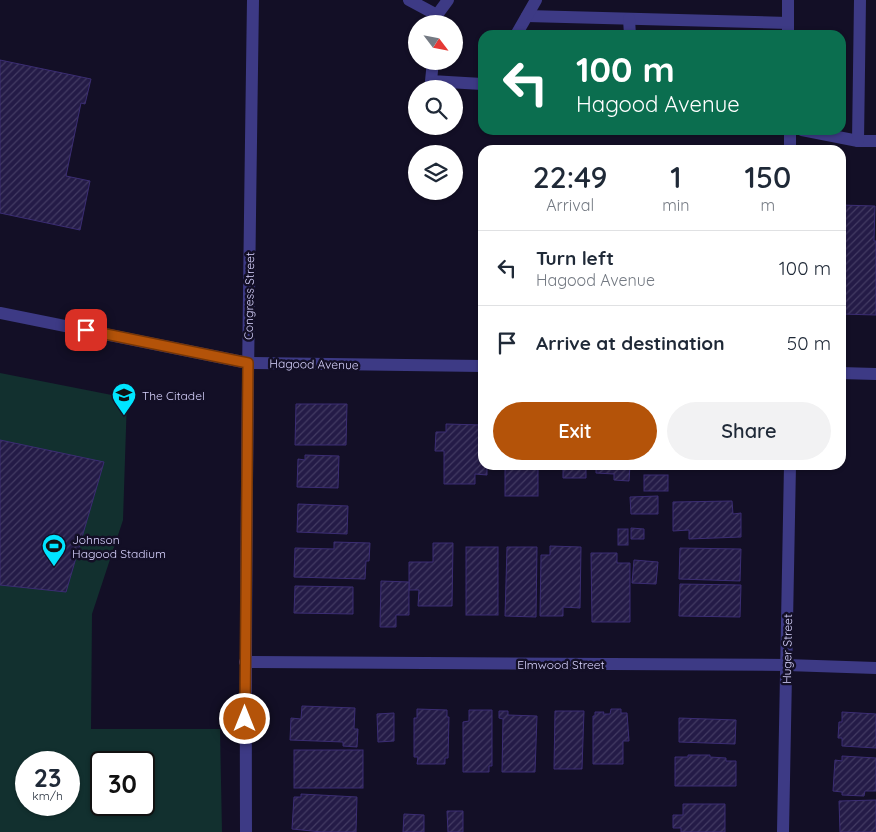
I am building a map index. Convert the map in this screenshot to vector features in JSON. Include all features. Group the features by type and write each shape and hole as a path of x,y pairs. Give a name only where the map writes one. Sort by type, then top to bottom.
{"street":[{"name":"Congress Street","path":"246,832 245,662 254,0"},
{"path":"409,0 431,15"},
{"path":"439,15 448,0"},
{"path":"519,30 536,0"},
{"path":"527,16 629,19 788,29 788,0"},
{"path":"858,140 860,0"},
{"path":"629,19 630,30"},
{"path":"432,70 431,81 478,84"},
{"path":"830,135 876,142"},
{"name":"Hagood Avenue","path":"0,313 248,363 478,366"},
{"path":"846,373 876,374"},
{"name":"Huger Street","path":"784,832 790,470"},
{"name":"Elmwood Street","path":"245,662 787,665 876,668"}],"green space":[{"name":"Johnson Hagood Stadium","path":"0,373 127,398 123,520 92,614 91,729 220,729 222,832 0,832"}],"building":[{"path":"0,60 91,79 85,104 81,103 66,176 90,181 80,230 0,213"},
{"path":"846,205 875,206 876,315 846,314"},
{"path":"296,404 347,404 346,445 295,445"},
{"path":"446,424 478,425 478,470 487,470 487,475 475,474 475,484 444,484 444,451 435,451 436,432 446,432"},
{"path":"0,440 104,462 66,592 0,585"},
{"path":"305,455 339,456 338,488 297,487 298,459 305,460"},
{"path":"505,470 538,470 538,496 505,496"},
{"path":"563,470 586,470 586,478 563,478"},
{"path":"596,470 630,470 629,481 614,480 614,474 596,473"},
{"path":"644,475 668,475 668,491 644,491"},
{"path":"658,496 658,514 631,514 630,497"},
{"path":"732,501 733,514 741,513 741,537 689,539 689,530 673,531 673,502"},
{"path":"298,504 348,506 347,534 297,532"},
{"path":"631,528 644,529 644,539 631,539"},
{"path":"618,529 628,529 628,545 618,545"},
{"path":"334,542 370,543 365,579 294,577 295,548 334,549"},
{"path":"433,543 453,543 452,606 418,606 419,590 409,590 409,562 433,562"},
{"path":"550,546 581,547 580,608 563,607 563,616 540,616 541,555 550,555"},
{"path":"466,547 498,547 498,615 466,615"},
{"path":"507,547 537,547 536,617 505,616"},
{"path":"680,548 741,549 740,581 679,579"},
{"path":"591,553 617,553 617,563 630,563 630,622 592,622"},
{"path":"634,560 658,562 656,584 632,583"},
{"path":"381,581 409,582 409,615 396,615 396,627 380,627"},
{"path":"680,584 741,585 740,617 679,616"},
{"path":"295,586 353,587 353,614 294,613"},
{"path":"302,706 355,708 354,729 358,729 357,747 343,746 343,742 290,740 291,718 301,719"},
{"path":"417,709 447,710 447,717 449,717 448,758 445,758 445,764 417,764 418,757 414,757 414,718 417,718"},
{"path":"611,709 621,709 621,713 627,713 629,741 623,741 623,764 593,764 593,716 595,716 595,712 610,714"},
{"path":"469,710 492,710 492,766 489,766 489,772 463,772 463,722 469,721"},
{"path":"499,711 508,711 508,715 537,716 535,772 502,772 503,719 499,718"},
{"path":"555,711 584,711 582,769 554,769"},
{"path":"842,712 876,714 876,748 842,746 842,738 838,738 839,722 842,722"},
{"path":"394,713 394,741 378,742 377,714"},
{"path":"679,718 736,720 735,744 679,742"},
{"path":"294,750 363,750 363,788 294,788"},
{"path":"688,755 710,755 710,757 726,758 726,761 736,761 736,786 675,786 675,757 688,757"},
{"path":"842,756 876,758 876,791 865,791 864,796 842,795 842,792 833,791 835,760 842,761"},
{"path":"301,794 357,797 356,832 322,832 292,829 294,797 301,797"},
{"path":"876,800 876,832 840,832 839,801"},
{"path":"683,804 725,804 725,832 681,832 681,828 673,828 673,815 683,815"},
{"path":"447,811 463,811 463,832 448,832"},
{"path":"404,814 424,815 424,832 403,832"}],"place":[{"name":"The Citadel","path":"124,416"},
{"name":"Johnson Hagood Stadium","path":"54,567"}],"route":[{"path":"86,330 248,363 245,719"}]}
